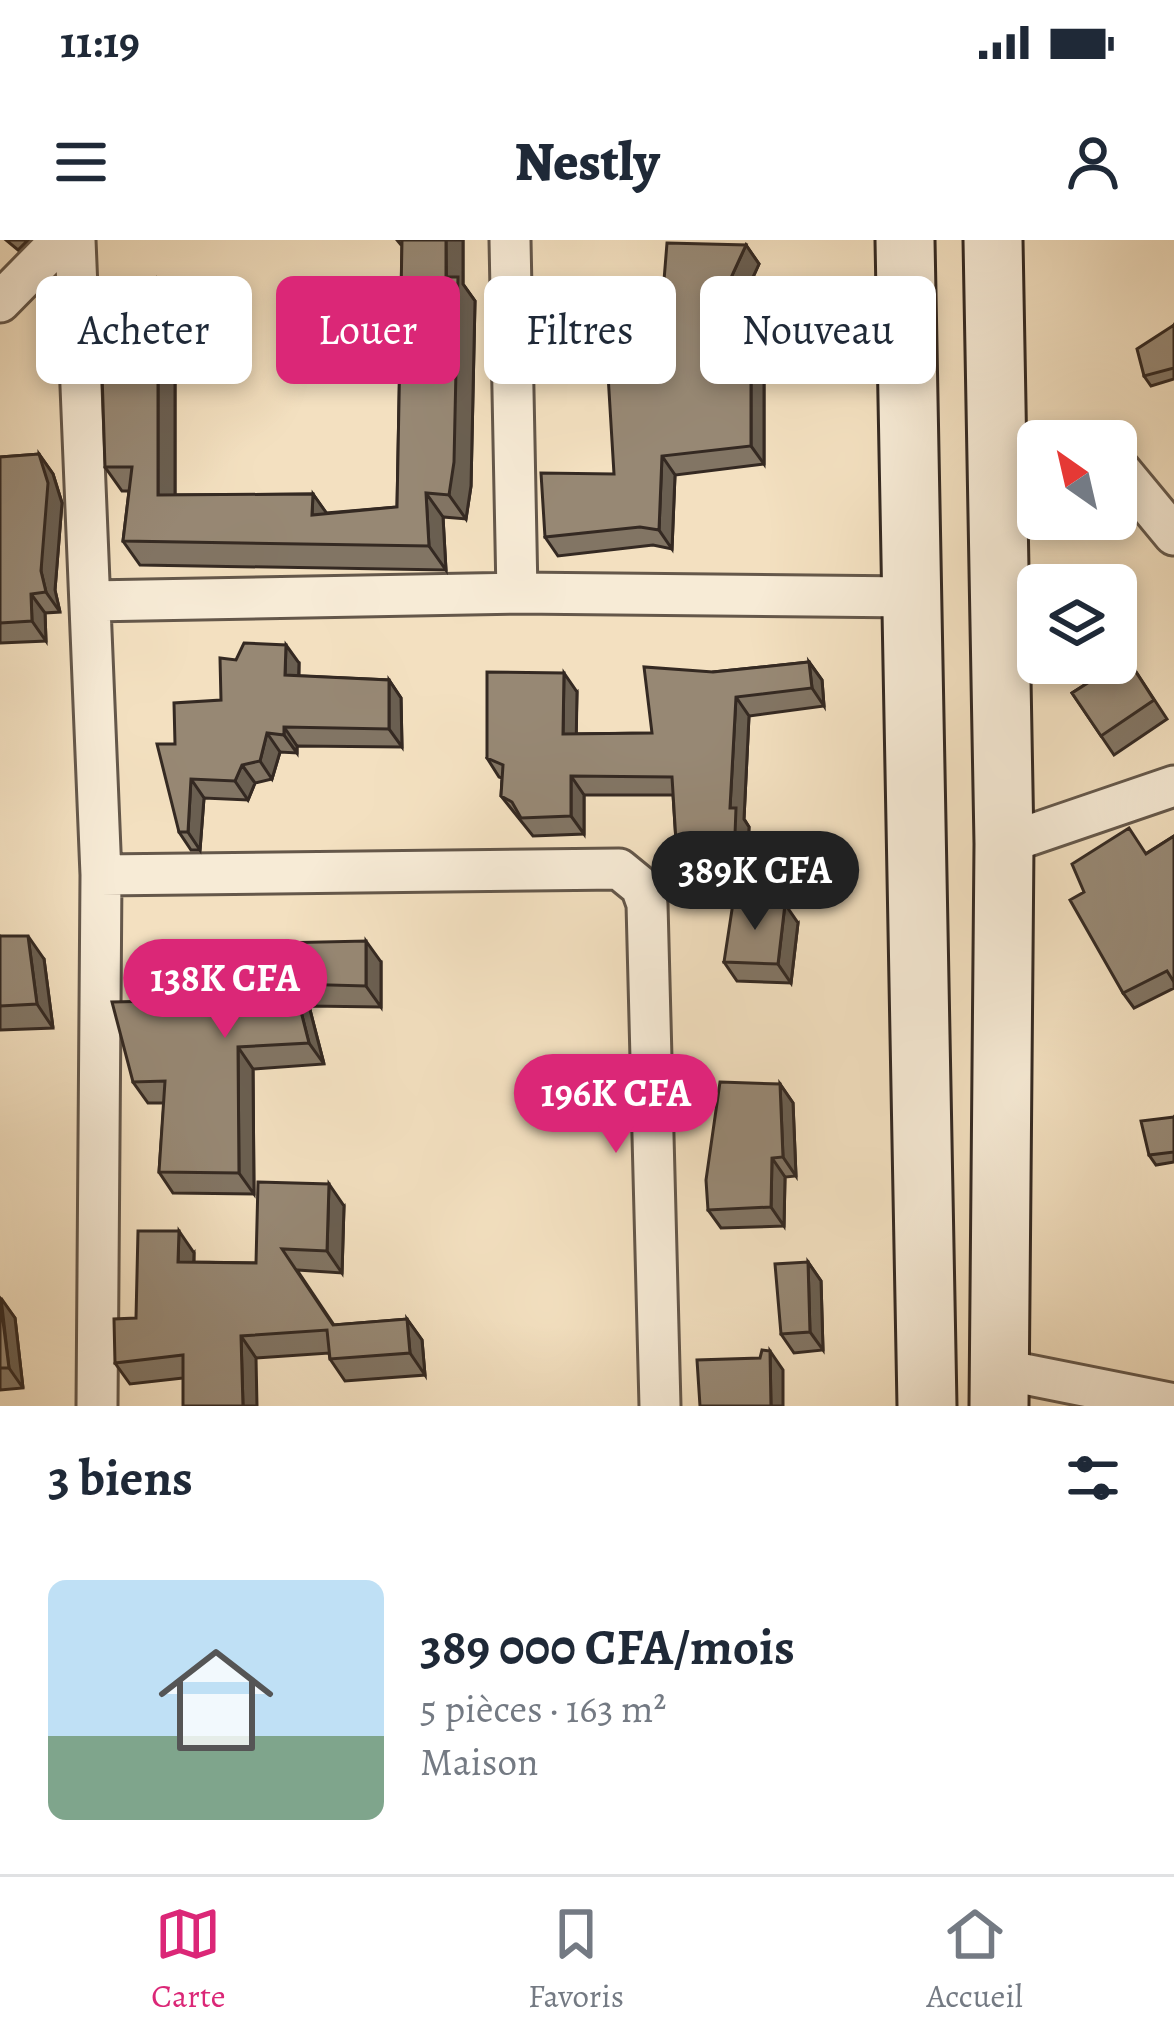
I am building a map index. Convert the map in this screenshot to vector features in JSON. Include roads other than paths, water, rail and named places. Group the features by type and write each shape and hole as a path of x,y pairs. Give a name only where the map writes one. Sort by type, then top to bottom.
{"main road":[{"path":"905,240 927,1406"},
{"path":"993,240 1004,844 999,1387"}],"street":[{"path":"0,302 61,240"},
{"path":"75,240 101,875 98,1406"},
{"path":"510,240 517,593"},
{"path":"1137,490 1174,535"},
{"path":"91,601 517,593 912,596"},
{"path":"1004,844 1174,786"},
{"path":"101,875 619,869 631,876 647,904 660,1406"},
{"path":"999,1387 1174,1405"}]}
